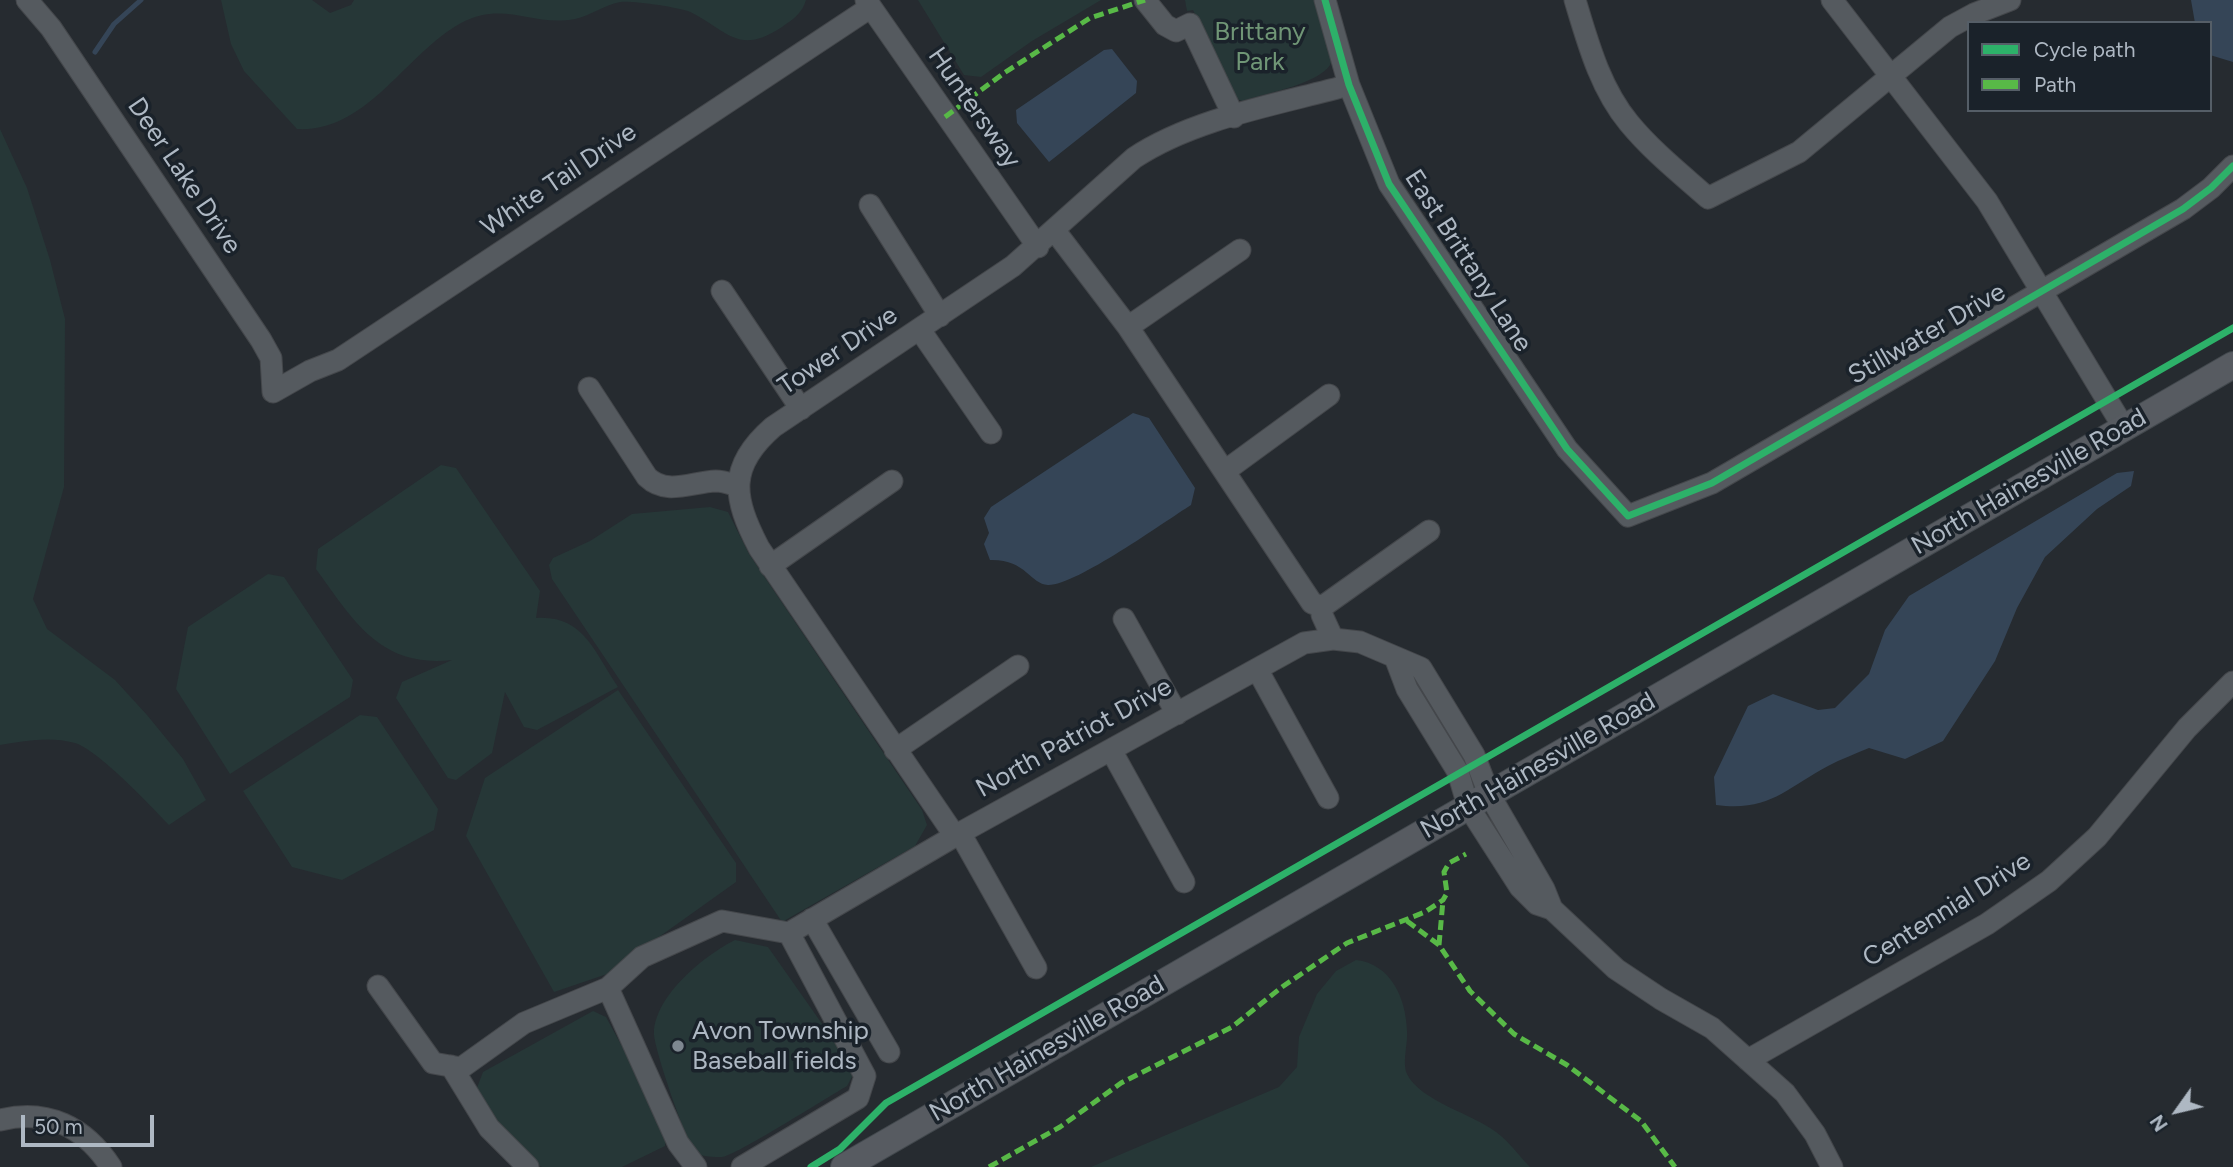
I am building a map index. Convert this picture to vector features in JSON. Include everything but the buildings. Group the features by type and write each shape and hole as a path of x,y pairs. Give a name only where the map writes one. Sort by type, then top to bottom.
{"main road":[{"name":"North Hainesville Road","path":"844,1167 2233,365"}],"street":[{"name":"Deer Lake Drive","path":"27,0 51,28 261,340 271,358 273,392"},
{"path":"1145,0 1165,25 1176,31 1190,24 1234,117"},
{"name":"East Brittany Lane","path":"1325,0 1349,85 1389,184 1567,449 1628,516"},
{"path":"1574,0 1594,60 1611,97 1629,123 1708,198 1799,152 1950,27 2010,0"},
{"path":"1832,0 1987,201 2123,428"},
{"name":"White Tail Drive","path":"273,392 310,371 338,360 869,4"},
{"name":"Huntersway","path":"869,4 1038,247"},
{"name":"Tower Drive","path":"1036,968 958,835 895,750 769,566 741,514 738,485 745,460 755,443 801,409 1038,247 1134,158 1152,146 1179,134 1349,85"},
{"name":"Stillwater Drive","path":"1628,516 1712,483 2183,209 2211,188 2233,166"},
{"path":"870,205 940,316"},
{"path":"1055,231 1128,327 1312,603 1322,607"},
{"path":"1128,327 1240,250"},
{"path":"722,291 801,409"},
{"path":"920,330 991,433"},
{"path":"589,388 647,477 656,485 667,488 719,480 738,485"},
{"path":"1225,471 1329,395"},
{"path":"769,566 891,481"},
{"path":"1322,607 1429,531"},
{"path":"1322,607 1322,615 1333,639"},
{"path":"1124,619 1177,713"},
{"name":"North Patriot Drive","path":"789,933 958,835 1304,643 1333,639 1368,645 1396,660 1408,689 1478,800 1520,887 1537,904 1552,909 1616,969 1712,1028 1785,1093 1815,1134 1832,1167"},
{"path":"895,750 1017,666"},
{"path":"1257,669 1328,798"},
{"name":"Centennial Drive","path":"1748,1060 1987,924 2049,881 2097,837 2187,729 2233,682"},
{"path":"1111,750 1184,882"},
{"path":"812,919 889,1052"},
{"path":"378,986 433,1063 461,1068 524,1023 608,988 642,957 722,921 789,933 865,1076 858,1098 742,1167"},
{"path":"608,988 678,1143 696,1167"},
{"path":"451,1066 489,1128 528,1167"},
{"path":"0,1120 34,1115 56,1120 89,1138 111,1167"}],"green space":[{"path":"221,0 312,0 330,13 351,5 354,0 806,0 800,13 790,21 767,36 754,40 733,37 688,11 633,2 614,3 581,18 559,21 505,14 477,17 461,23 441,37 365,105 322,127 297,129 244,71 231,44"},
{"path":"918,0 1101,0 1032,41 981,77 964,75"},
{"name":"Brittany Park","path":"1185,0 1314,0 1330,43 1332,58 1329,66 1321,74 1294,86 1242,101 1237,99 1193,10 1187,11"},
{"path":"0,129 27,188 65,319 64,487 33,599 47,629 115,680 183,759 206,800 169,825 110,767 75,743 47,740 0,745"},
{"path":"441,465 456,468 540,591 536,618 552,619 577,629 594,649 618,687 537,730 524,727 505,692 492,753 456,780 448,778 396,698 402,682 452,660 427,660 406,656 387,648 356,622 316,569 318,549"},
{"path":"710,507 728,512 749,554 922,810 927,825 915,846 782,922 552,579 549,565 553,558 590,541 632,514"},
{"path":"268,574 284,577 353,680 350,697 230,774 176,689 188,627"},
{"path":"618,690 736,863 736,882 607,974 554,992 466,836 485,778"},
{"path":"360,715 377,717 438,809 434,830 342,880 292,867 243,791"},
{"path":"735,940 768,947 851,1065 853,1075 847,1086 762,1137 722,1157 708,1156 696,1153 685,1133 664,1075 654,1033 663,1005 672,991 696,966"},
{"path":"1356,960 1379,968 1400,995 1407,1031 1406,1069 1414,1084 1423,1092 1496,1132 1530,1167 1091,1167 1279,1087 1297,1067 1299,1037 1317,994 1336,971"},
{"path":"593,1011 606,1017 667,1129 665,1146 622,1167 542,1167 513,1145 475,1093 483,1072"}],"water":[{"path":"2191,0 2233,0 2233,62 2212,56 2212,21 2195,21"},
{"path":"1112,49 1137,81 1136,93 1049,162 1017,123 1016,110 1104,50"},
{"path":"1133,413 1149,418 1195,488 1191,505 1098,565 1061,583 1042,584 1012,563 990,560 984,544 989,533 984,518 991,507"},
{"path":"2134,471 2131,486 2097,509 2045,557 2017,608 1995,661 1943,741 1905,759 1869,748 1833,763 1763,802 1750,805 1716,805 1714,777 1748,706 1773,694 1818,710 1835,708 1869,674 1885,630 1909,596 2117,473"}],"waterway":[{"path":"95,52 114,24 141,0"}],"marked path":[{"path":"945,117 1004,73 1090,18 1145,0"},
{"path":"989,1167 1060,1127 1121,1083 1232,1027 1282,987 1347,943 1425,912 1443,900 1447,893 1444,872 1449,863 1466,854"},
{"path":"1439,945 1443,900"},
{"path":"1407,921 1439,945 1470,991 1514,1034 1567,1065 1641,1121 1675,1167"}],"cycle path":[{"path":"1325,0 1349,85 1389,184 1567,449 1628,516 1712,483 2183,209 2211,188 2233,166"},
{"path":"811,1167 840,1149 886,1103 2233,328"}],"place":[{"name":"Avon Township Baseball fields","path":"678,1046"}]}
